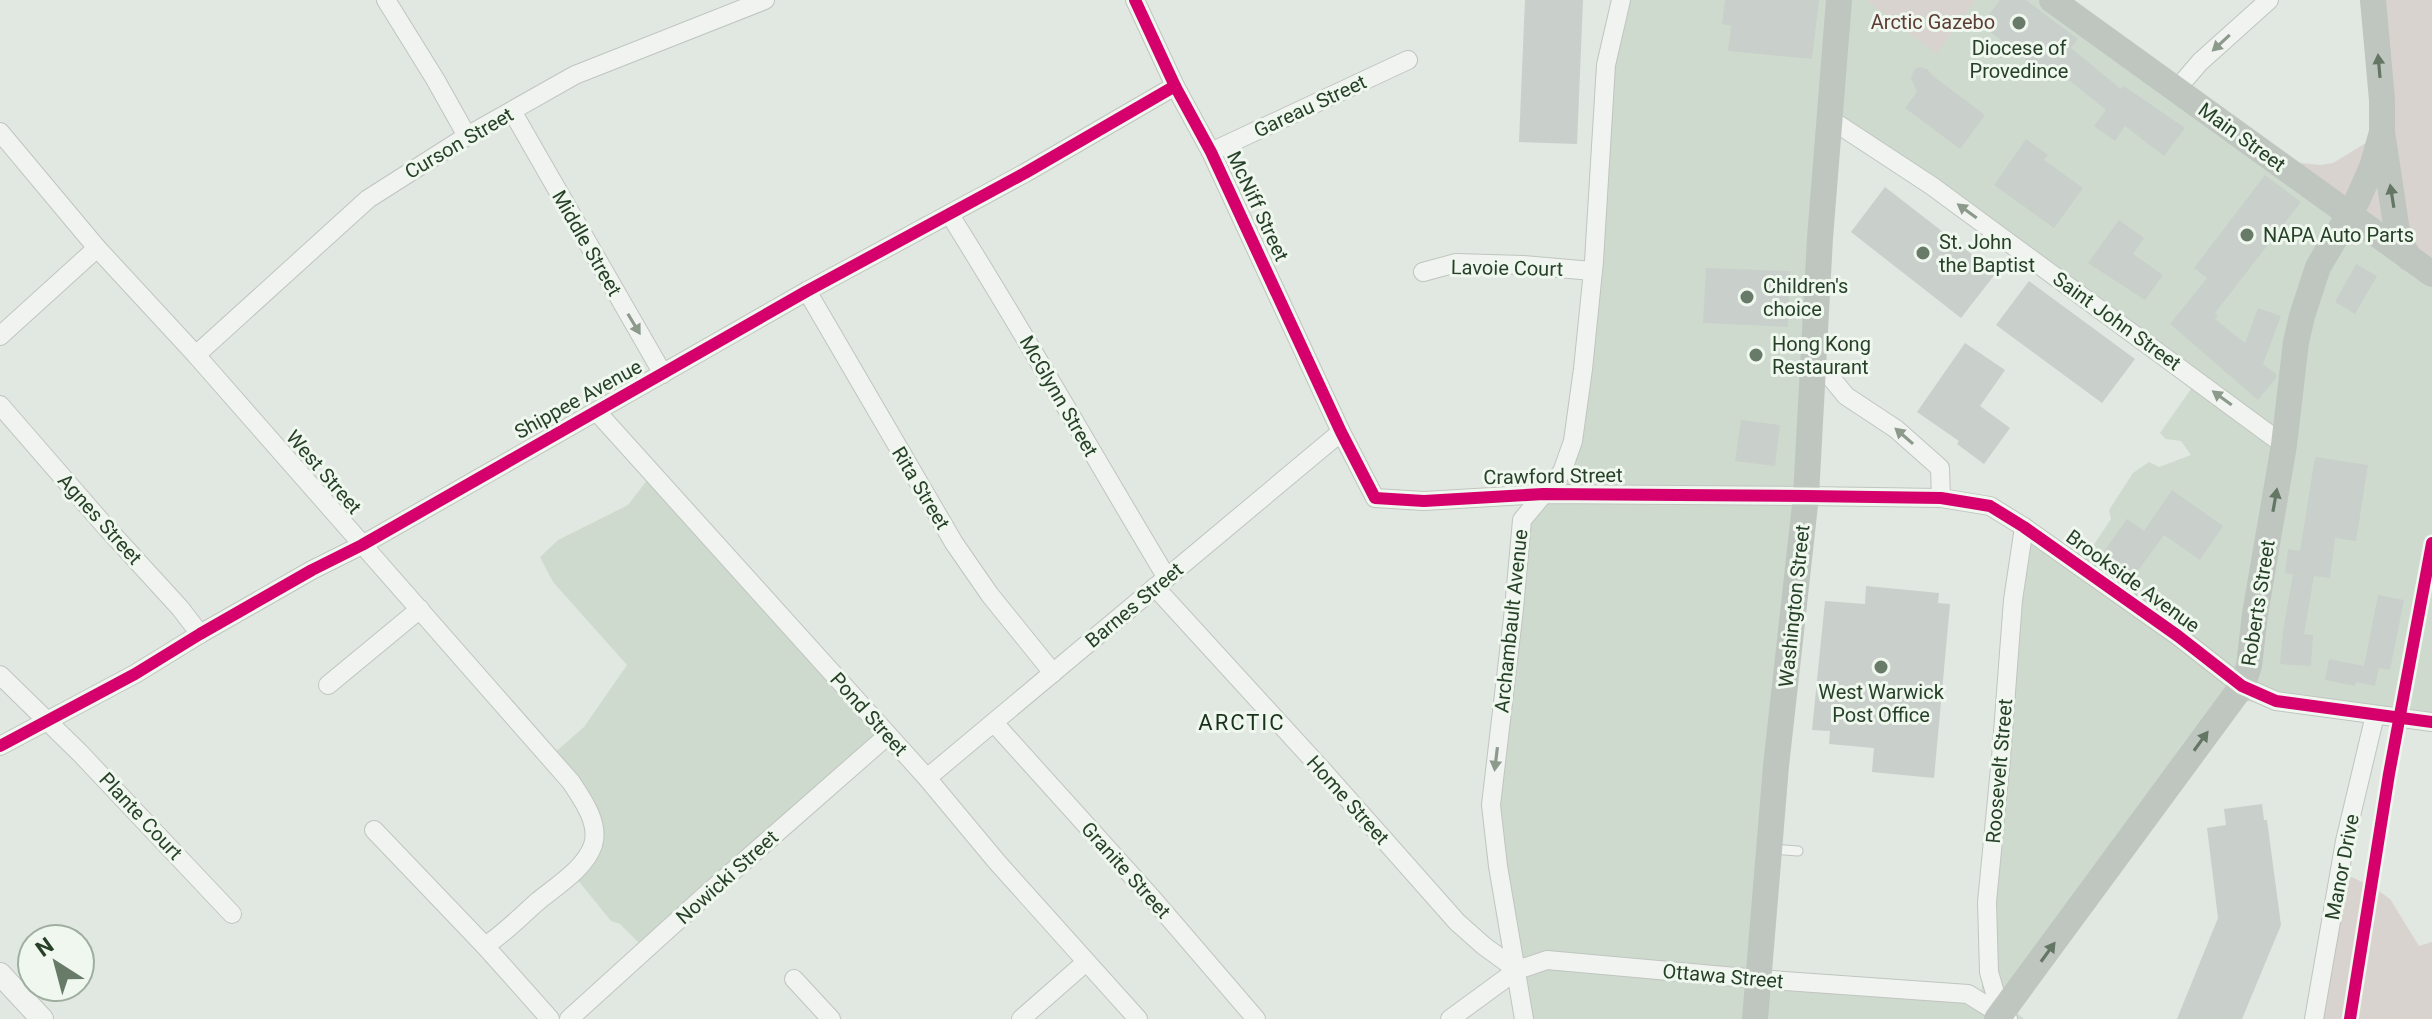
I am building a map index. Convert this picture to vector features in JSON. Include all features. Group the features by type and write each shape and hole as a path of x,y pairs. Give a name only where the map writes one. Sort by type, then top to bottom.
{"main road":[{"name":"Washington Street","path":"1755,1019 1769,849 1806,496 1812,366 1839,0"},
{"name":"Main Street","path":"2052,0 2423,268"},
{"path":"2373,0 2382,132 2398,238 2423,268"},
{"name":"Roberts Street","path":"2002,1017 2242,686 2249,666 2284,445 2296,342 2309,290 2372,167 2382,132"}],"street":[{"path":"386,0 467,136"},
{"name":"Curson Street","path":"196,355 368,199 467,136 575,75 765,0"},
{"name":"McNiff Street","path":"1135,0 1175,86 1211,152 1341,432"},
{"name":"Archambault Avenue","path":"1524,1019 1508,932 1491,805 1522,520 1562,472 1573,441 1592,271 1606,65 1621,0"},
{"path":"2176,90 2200,62 2269,0"},
{"name":"Gareau Street","path":"1211,152 1408,60"},
{"name":"Shippee Avenue","path":"0,746 135,674 312,570 362,545 807,291 950,215 1175,86"},
{"name":"Middle Street","path":"512,111 663,374"},
{"name":"Saint John Street","path":"1830,119 1932,186 2284,445"},
{"name":"West Street","path":"0,132 97,248 196,355 571,782 587,807 594,828 593,844 581,865 503,935 485,946"},
{"name":"McGlynn Street","path":"950,215 1011,312 1161,582"},
{"path":"0,336 97,248"},
{"name":"Lavoie Court","path":"1423,272 1456,263 1592,271"},
{"name":"Rita Street","path":"807,291 954,543 990,595 1053,673"},
{"path":"1812,366 1828,374 1846,396 1896,429 1940,468 1941,498"},
{"name":"Agnes Street","path":"0,405 200,634"},
{"name":"Pond Street","path":"597,412 764,595 1138,1019"},
{"name":"Crawford Street","path":"1341,432 1375,498 1424,501 1543,494 1806,496"},
{"name":"Barnes Street","path":"927,778 1341,432"},
{"name":"Brookside Avenue","path":"1806,496 1941,498 1990,506 2178,636 2242,686 2276,701 2432,722"},
{"name":"Roosevelt Street","path":"2002,1017 1989,972 1987,902 2013,600 2024,527"},
{"name":"Home Street","path":"1161,582 1457,922 1517,970"},
{"path":"328,685 420,609"},
{"name":"Plante Court","path":"0,675 232,914"},
{"name":"Manor Drive","path":"2314,1019 2345,841 2375,715"},
{"name":"Granite Street","path":"995,724 1256,1019"},
{"name":"Nowicki Street","path":"569,1019 887,736"},
{"path":"374,830 550,1019"},
{"name":"Ottawa Street","path":"1450,1019 1517,970 1547,960 1968,994 2002,1017"},
{"path":"1021,1019 1086,962"},
{"path":"0,974 42,1019"},
{"path":"794,979 831,1019"}],"lane":[{"path":"1769,849 1798,851"}],"shaded area":[{"path":"1619,0 2055,0 2432,271 2432,724 2374,717 2361,703 2226,701 2004,1001 2024,1019 1526,1019 1492,795 1515,584 1535,497 1565,463","holes":["1840,124 2196,382 2160,433 2166,439 2181,441 2191,455 2159,467 2149,462 2133,473 2109,510 2111,519 2083,561 2014,519 1981,999 1752,971"]},
{"path":"652,474 885,731 643,947 620,924 611,921 572,873 594,834 552,755 584,727 627,665 553,582 540,557 558,540 628,505"}],"green space":[{"name":"Arctic Gazebo","path":"1866,0 1975,0 1937,54"},
{"path":"2373,0 2432,0 2432,271 2280,161 2320,165 2333,163 2379,135"},
{"path":"2341,872 2390,899 2419,946 2432,942 2432,1019 2314,1019"}],"building":[{"path":"1525,0 1583,0 1577,144 1519,142"},
{"path":"1725,0 1819,0 1812,59 1728,51 1731,26 1722,24"},
{"path":"2000,0 2026,0 2078,39 2071,48 2121,89 2124,86 2185,128 2164,156 2125,126 2115,141 2094,126 2106,110 2055,69 2049,77 1981,25"},
{"path":"1919,67 1927,69 1985,115 1960,149 1905,108 1917,92 1911,78"},
{"path":"2026,139 2048,155 2044,160 2083,188 2054,228 1994,185"},
{"path":"2265,175 2301,202 2215,313 2218,315 2215,319 2245,343 2258,308 2281,316 2263,364 2276,374 2276,378 2258,400 2170,324 2207,278 2194,268"},
{"name":"St. John the Baptist","path":"1885,187 1996,273 1961,318 1851,232"},
{"path":"2119,220 2144,238 2133,254 2163,275 2145,300 2088,263"},
{"path":"2356,264 2377,276 2355,314 2335,302"},
{"name":"Children's choice","path":"1706,268 1790,271 1788,327 1703,323"},
{"path":"2029,281 2135,359 2102,403 1996,325"},
{"path":"1965,343 2005,370 1980,406 2010,428 1984,464 1957,444 1959,441 1917,412"},
{"path":"1741,420 1780,425 1775,466 1735,461"},
{"path":"2315,457 2368,465 2356,541 2335,538 2330,578 2314,576 2304,634 2313,635 2311,666 2280,664 2293,574 2285,573 2288,549 2300,551"},
{"path":"2172,490 2223,526 2200,560 2164,535 2134,576 2102,554 2127,519 2144,531"},
{"name":"West Warwick Post Office","path":"1866,586 1939,593 1938,603 1950,604 1934,778 1872,772 1874,748 1829,744 1830,731 1812,730 1825,601 1865,604"},
{"path":"2378,595 2404,600 2390,670 2379,668 2375,686 2325,680 2329,659 2364,666"},
{"path":"2262,804 2264,820 2267,820 2281,925 2242,1019 2177,1019 2218,918 2207,828 2226,825 2224,809"}],"cycle path":[{"path":"1135,0 1175,86 1211,152 1341,432 1375,498 1424,501 1543,494 1806,496 1941,498 1990,506 2178,636 2242,686 2276,701 2432,722"},
{"path":"0,746 135,674 312,570 362,545 807,291 1025,173 1175,86"},
{"path":"2350,1019 2389,774 2432,543"}],"place":[{"name":"Diocese of Provedince","path":"2019,23"},
{"name":"NAPA Auto Parts","path":"2247,235"},
{"name":"St. John the Baptist","path":"1923,253"},
{"name":"Children's choice","path":"1747,297"},
{"name":"Hong Kong Restaurant","path":"1756,355"},
{"name":"West Warwick Post Office","path":"1881,667"}],"district":[{"name":"ARCTIC","path":"1242,722"}]}
